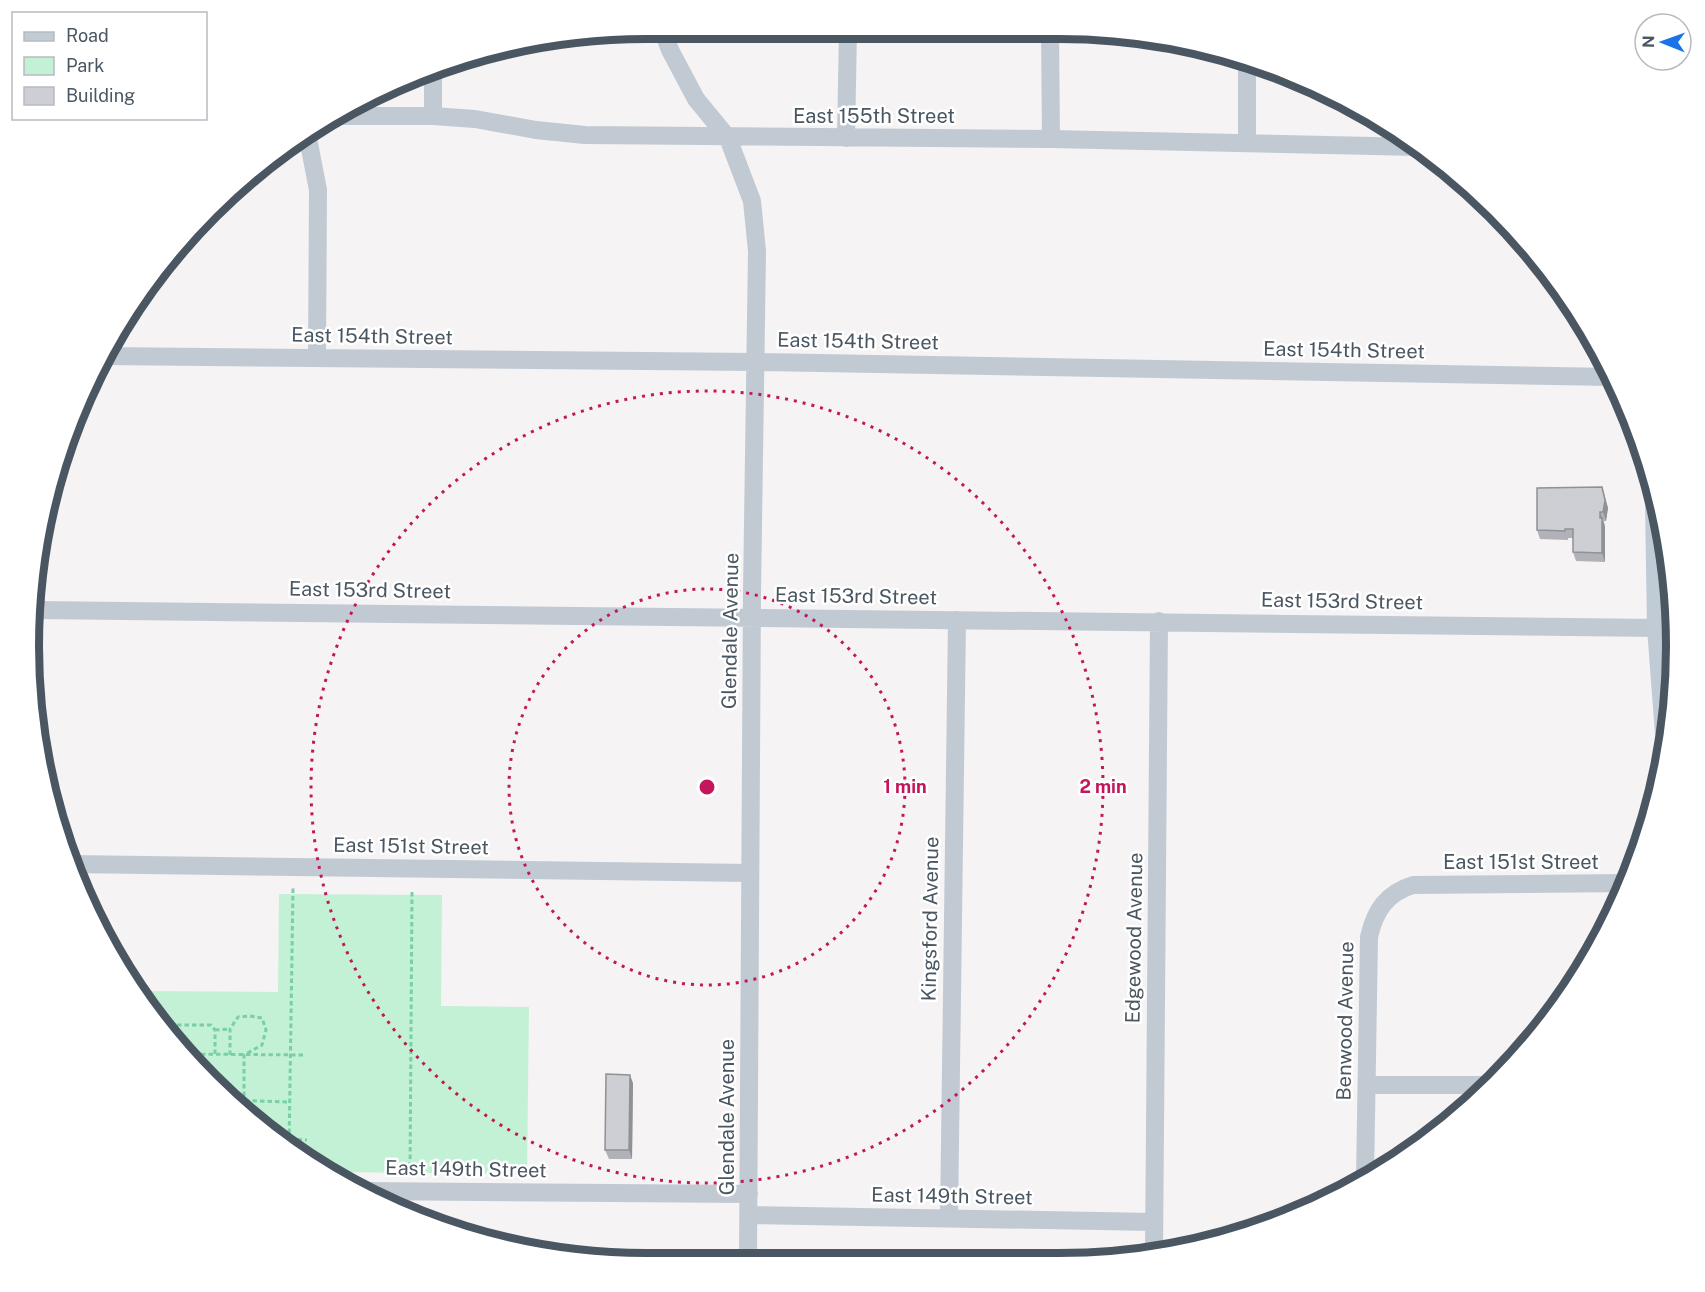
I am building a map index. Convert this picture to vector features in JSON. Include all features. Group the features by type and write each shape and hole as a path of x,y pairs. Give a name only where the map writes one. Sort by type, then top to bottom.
{"street":[{"name":"Glendale Avenue","path":"666,39 696,99 728,138 752,201 757,251 748,1253"},
{"path":"846,138 848,39"},
{"path":"1050,39 1051,139"},
{"path":"1246,143 1247,69"},
{"path":"433,78 433,117"},
{"name":"East 155th Street","path":"350,116 475,119 536,130 585,135 1051,139 1404,147"},
{"path":"309,141 318,190 317,358"},
{"name":"East 154th Street","path":"113,356 755,362 1602,377"},
{"name":"East 153rd Street","path":"40,610 1159,621 1666,631"},
{"name":"Kingsford Avenue","path":"949,1218 957,620"},
{"name":"Edgewood Avenue","path":"1154,1245 1159,621"},
{"name":"East 151st Street","path":"80,864 750,873"},
{"name":"East 151st Street","path":"1413,885 1618,883"},
{"name":"Benwood Avenue","path":"1365,1170 1369,937 1372,919 1398,889 1413,885"},
{"path":"1367,1085 1477,1085"},
{"name":"East 149th Street","path":"380,1191 749,1194"},
{"name":"East 149th Street","path":"749,1215 1154,1222"}],"path":[{"path":"290,1138 294,888"},
{"path":"410,1179 412,891"},
{"path":"230,1055 230,1029 238,1017 262,1018 266,1030 262,1045 244,1055"},
{"path":"172,1025 211,1025 215,1030 215,1055"},
{"path":"215,1030 230,1029"},
{"path":"197,1054 306,1055"},
{"path":"244,1055 244,1100 290,1102"},
{"path":"292,1139 307,1140"}],"green space":[{"path":"279,894 442,895 441,1006 529,1007 527,1174 342,1172 276,1128 246,1102 190,1046 164,1016 147,991 278,992"}],"building":[{"path":"1602,487 1605,500 1603,512 1600,512 1602,553 1573,552 1573,529 1537,530 1537,488"},
{"path":"606,1074 630,1075 629,1150 605,1150"}]}
